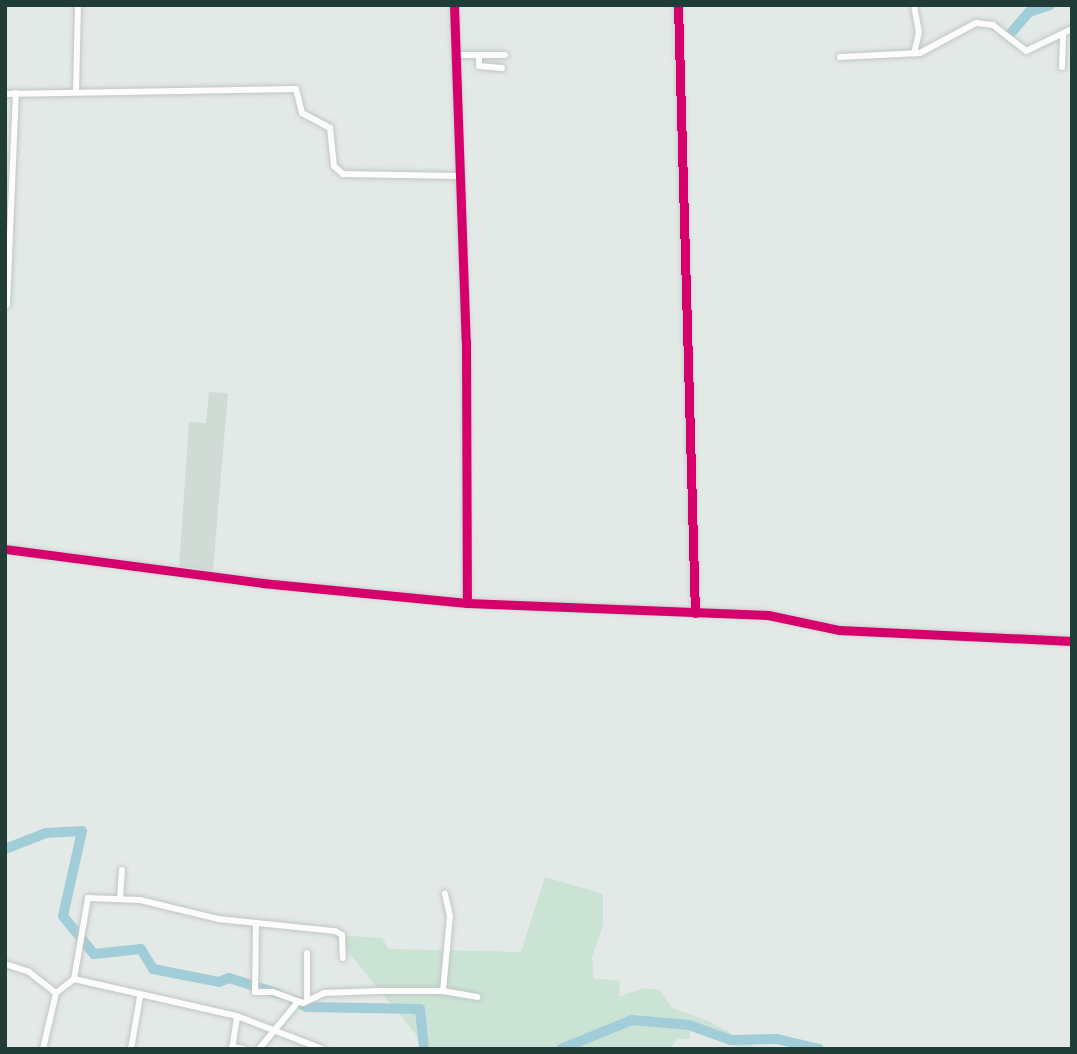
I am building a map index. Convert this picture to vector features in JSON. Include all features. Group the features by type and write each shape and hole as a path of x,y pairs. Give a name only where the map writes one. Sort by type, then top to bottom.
{"street":[{"path":"76,92 78,5"},
{"path":"454,5 457,176 466,341 467,603"},
{"path":"678,5 695,613"},
{"path":"914,5 919,28 914,53"},
{"path":"840,57 928,51 976,23 993,25 1026,51 1072,29"},
{"path":"1062,66 1063,33"},
{"path":"455,55 505,55"},
{"path":"479,56 479,66 502,68"},
{"path":"5,94 296,89 302,113 330,128 334,166 343,174 457,176"},
{"path":"6,305 16,93"},
{"path":"5,549 262,583 467,603 549,603 768,615 839,630 1072,641"},
{"path":"120,899 122,870"},
{"path":"443,991 450,916 445,894"},
{"path":"43,1049 56,993 74,979 89,898 120,899 256,924 335,931 342,934 343,958"},
{"path":"256,924 253,984 255,992 273,992 303,1002"},
{"path":"303,1002 307,953"},
{"path":"5,964 34,974 56,993"},
{"path":"74,979 140,997 237,1016 322,1049"},
{"path":"259,1049 303,1002 324,993 443,991 477,997"},
{"path":"131,1049 140,997"},
{"path":"237,1016 232,1048 244,1049"}],"shaded area":[{"path":"209,392 228,393 213,570 179,567 189,422 206,423"}],"green space":[{"path":"545,877 603,894 603,925 592,957 594,978 620,981 619,997 643,988 660,990 672,1008 709,1021 758,1049 737,1047 691,1027 689,1039 677,1039 670,1049 428,1049 334,935 382,938 389,949 521,952"}],"waterway":[{"path":"1010,34 1029,12 1050,5"},
{"path":"5,849 46,833 82,831 63,916 94,954 141,949 153,969 219,982 229,978 279,994"},
{"path":"293,1000 307,1007 420,1009 424,1049"},
{"path":"561,1049 632,1020 689,1025 731,1040 777,1039 819,1049"}],"cycle path":[{"path":"454,5 466,341 467,603"},
{"path":"678,5 695,613"},
{"path":"5,549 262,583 467,603 768,615 839,630 1072,641"}]}
